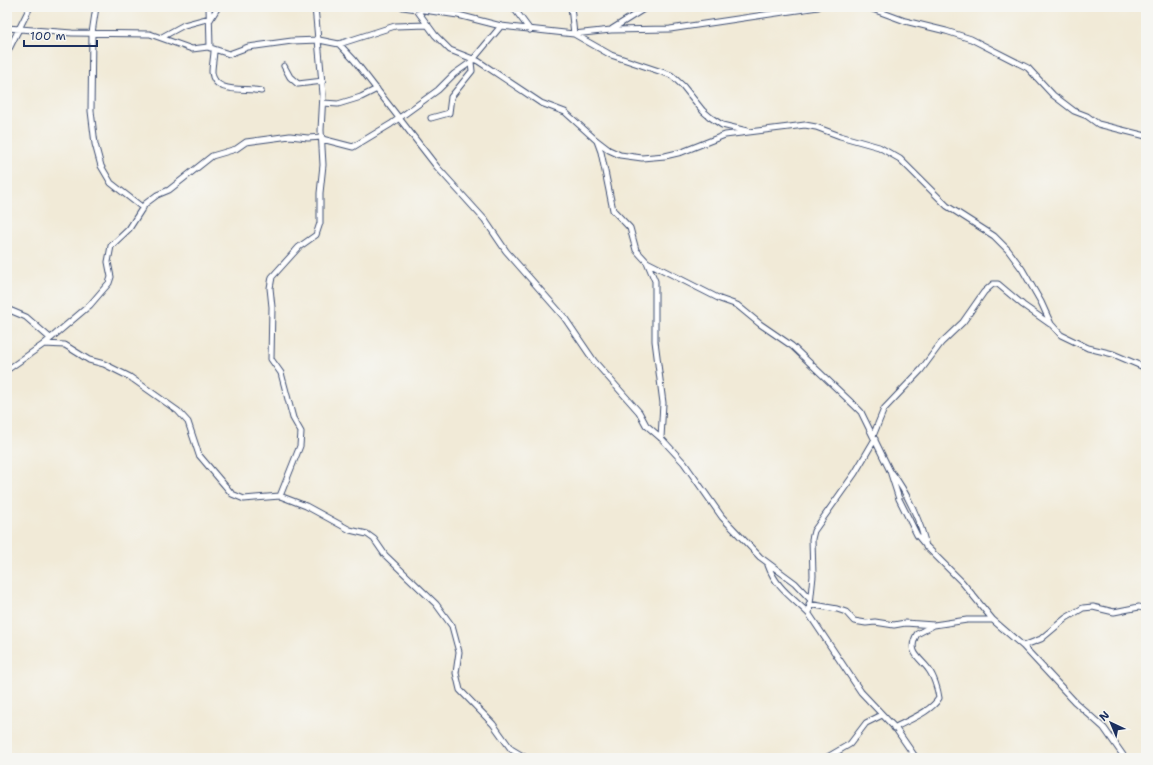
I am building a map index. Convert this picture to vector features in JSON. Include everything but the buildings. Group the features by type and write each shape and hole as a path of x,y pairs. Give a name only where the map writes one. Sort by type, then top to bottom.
{"street":[{"path":"7,53 30,7"},
{"path":"96,7 92,33 91,111 98,157 111,183 143,208"},
{"path":"209,7 212,73 220,85 230,90 247,88 261,91"},
{"path":"162,37 184,25 210,19 218,7"},
{"path":"280,496 300,446 302,435 293,418 281,373 270,359 272,308 270,282 272,277 286,260 299,247 311,239 319,230 320,193 323,166 323,81 320,68 319,40 315,7"},
{"path":"403,7 458,15 501,26 574,34 611,30 670,29 818,7"},
{"path":"513,7 530,30"},
{"path":"571,7 574,34"},
{"path":"611,30 647,7"},
{"path":"867,7 905,21 946,31 971,40 1028,68 1053,95 1074,111 1087,116 1098,124 1146,136"},
{"path":"416,9 450,50 492,69 541,103 565,112 596,140 609,150 620,155 642,158 682,152 725,135 810,126 879,147 890,152 900,159 947,206 994,236 1008,250 1022,269 1041,302 1051,324"},
{"path":"7,28 54,33 148,34 162,37 192,49 212,49 229,54 248,47 270,43 319,40 339,44 395,26 428,25"},
{"path":"7,370 44,344 90,305 109,283 111,277 108,262 112,246 130,229 143,208 157,195 172,189 212,156 236,149 246,142 290,136 322,138 353,147 399,118 438,90 454,74 472,60 501,26"},
{"path":"574,34 611,55 671,75 683,86 703,111 710,117 722,125 748,132"},
{"path":"339,44 354,60 437,167 485,220 506,250 564,317 594,361 639,412 646,425 661,438 693,474 722,517 768,564 795,583 809,598"},
{"path":"431,118 449,113 451,97 472,71 472,60"},
{"path":"284,66 290,77 298,84 323,81"},
{"path":"322,103 338,104 377,90"},
{"path":"596,140 601,152 614,210 630,228 636,250 647,262 720,299 734,303 760,324 792,346 861,412 890,471 899,499 914,531 927,548 962,582 994,620 1023,646 1075,702 1104,728 1125,758"},
{"path":"647,262 655,282 654,341 663,402 661,438"},
{"path":"809,614 809,598 813,576 812,538 814,531 855,473 874,438 884,409 921,370 941,343 963,322 984,292 992,285 998,284 1023,306 1051,324 1061,335 1072,342 1113,354 1146,368"},
{"path":"7,309 26,316 50,338"},
{"path":"44,344 65,345 89,360 104,364 130,377 178,411 188,422 199,455 232,494 244,498 280,496 306,506 350,530 371,536 386,555 432,600 452,626 460,652 456,673 460,690 493,724 510,750 526,758"},
{"path":"768,564 772,576 780,588 809,614 861,692 894,728 916,758"},
{"path":"809,604 844,611 854,621 858,622 934,625 967,620 994,620"},
{"path":"1023,646 1041,639 1066,618 1085,608 1093,607 1114,612 1139,607 1146,609"},
{"path":"894,728 915,717 939,698 930,671 919,660 914,648 918,634 934,625"},
{"path":"826,758 850,744 866,722 882,715"}]}
